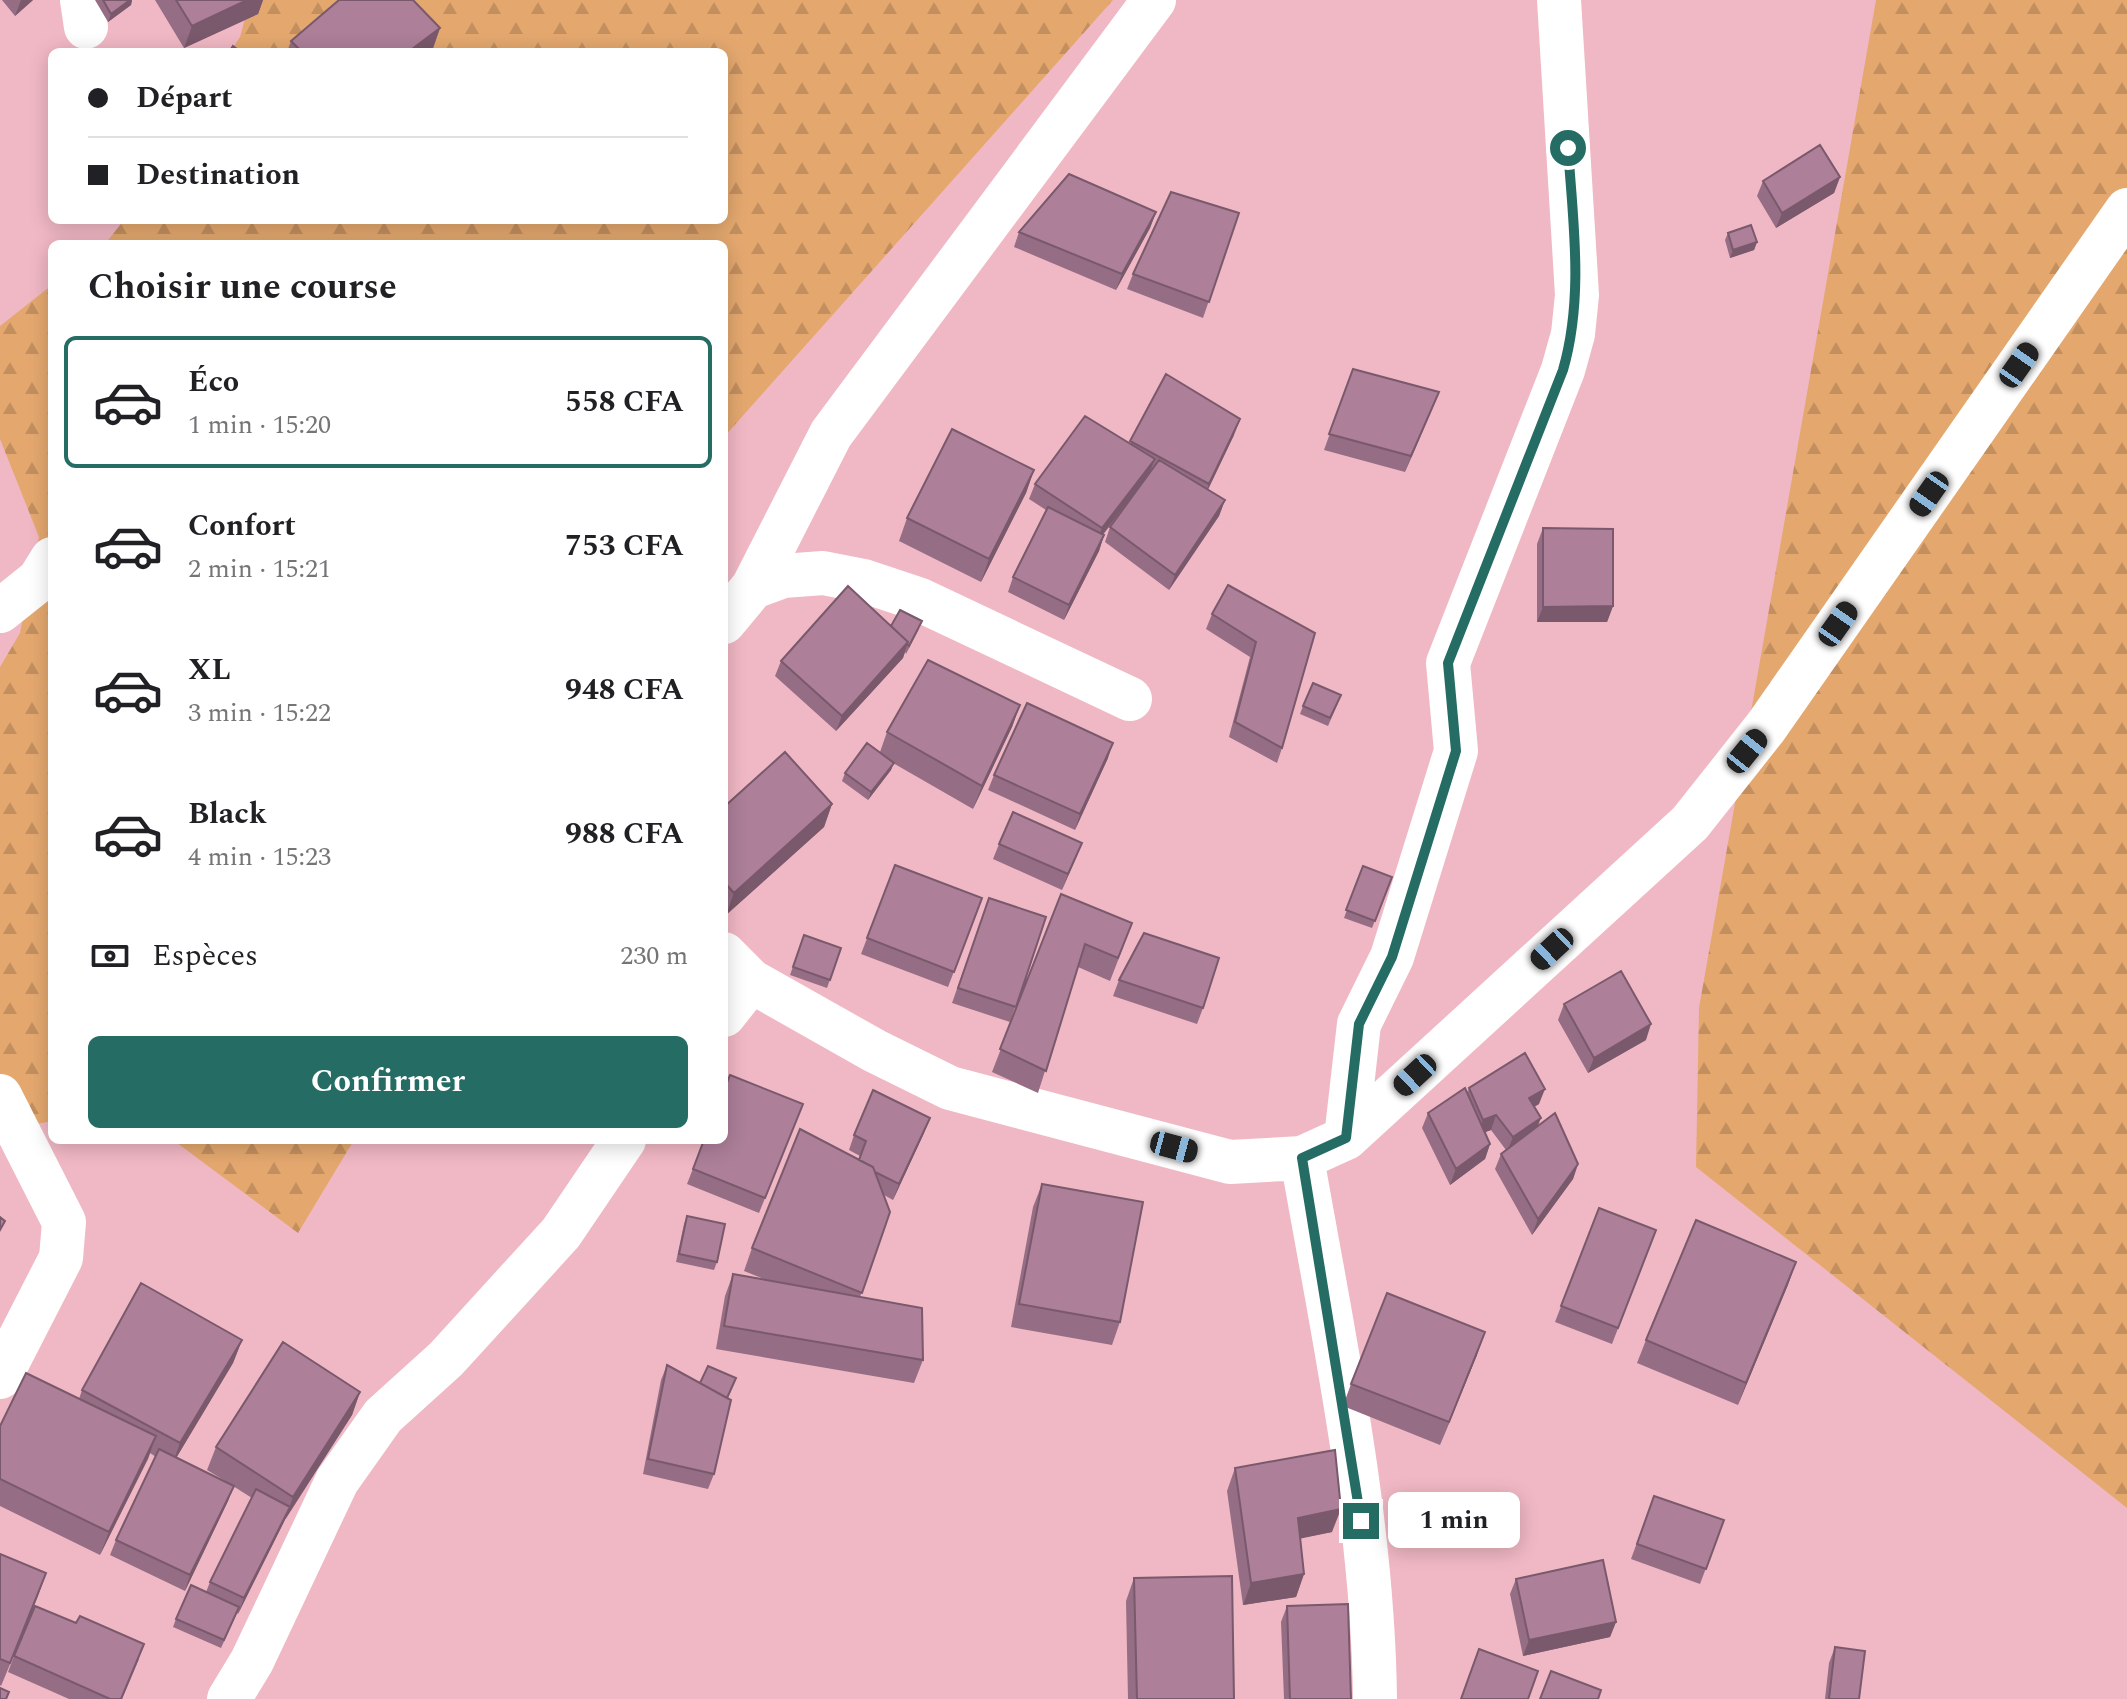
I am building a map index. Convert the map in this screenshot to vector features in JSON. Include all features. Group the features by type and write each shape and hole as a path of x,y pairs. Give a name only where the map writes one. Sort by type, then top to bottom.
{"street":[{"path":"728,617 753,587 831,434 1154,0"},
{"path":"1346,1138 1359,1024 1392,957 1456,751 1448,663 1563,370 1573,334 1577,295 1559,0"},
{"path":"728,1001 737,968 875,1051 950,1088 1230,1162 1302,1158 1346,1138 1690,823 1766,727 2127,210"},
{"path":"0,611 39,580 48,565"},
{"path":"753,587 783,576 823,573 864,581 918,599 1130,699"},
{"path":"0,1096 64,1222 61,1258 0,1377"},
{"path":"229,1699 252,1661 337,1481 383,1416 446,1359 561,1233 621,1144"},
{"path":"1302,1158 1365,1552 1374,1629 1375,1699"}],"green space":[{"path":"250,0 1113,0 728,433 728,240 108,240 121,224 728,224 728,48 233,48 240,37"},
{"path":"1876,0 2127,0 2127,1508 1696,1167 1699,1008"},
{"path":"48,288 48,1122 0,1131 0,667 20,633 39,537 0,439 0,326"},
{"path":"178,1144 352,1144 298,1233"}],"building":[{"path":"103,0 130,0 111,14"},
{"path":"176,0 247,0 192,26"},
{"path":"339,0 413,0 440,28 413,48 298,48 291,41"},
{"path":"1820,145 1840,177 1782,213 1763,181"},
{"path":"1069,174 1156,212 1122,274 1019,232"},
{"path":"1171,192 1239,213 1209,302 1133,274"},
{"path":"1751,225 1757,242 1733,250 1728,233"},
{"path":"1353,369 1439,392 1411,456 1329,434"},
{"path":"1166,374 1240,419 1209,484 1130,441"},
{"path":"1085,416 1155,459 1102,528 1035,484"},
{"path":"952,429 1034,470 989,559 907,518"},
{"path":"1159,460 1225,500 1175,575 1110,527"},
{"path":"1048,507 1104,535 1069,605 1013,577"},
{"path":"1543,528 1613,529 1613,606 1543,607"},
{"path":"1228,585 1315,633 1282,748 1235,722 1256,642 1212,614"},
{"path":"848,586 908,642 842,716 781,661"},
{"path":"900,610 922,621 909,646 891,626"},
{"path":"928,660 1020,705 982,786 887,732"},
{"path":"1313,683 1341,695 1330,718 1303,706"},
{"path":"1027,703 1113,743 1080,814 994,775"},
{"path":"867,743 894,763 871,792 845,773"},
{"path":"785,752 832,804 734,893 728,886 728,803"},
{"path":"1013,812 1082,843 1068,874 999,844"},
{"path":"895,865 982,898 954,972 867,938"},
{"path":"1363,866 1392,877 1375,921 1346,910"},
{"path":"1061,894 1132,923 1118,958 1085,944 1046,1071 1000,1049"},
{"path":"989,898 1046,917 1016,1007 958,988"},
{"path":"1144,933 1219,958 1203,1008 1119,980"},
{"path":"804,935 841,948 830,980 793,967"},
{"path":"1621,971 1651,1024 1594,1058 1564,1004"},
{"path":"1525,1053 1545,1089 1529,1098 1541,1118 1513,1137 1496,1115 1483,1120 1469,1088"},
{"path":"730,1075 803,1104 765,1198 693,1169 702,1144 728,1144"},
{"path":"1465,1088 1490,1144 1456,1169 1428,1113"},
{"path":"873,1090 930,1118 899,1184 859,1160 866,1141 854,1135"},
{"path":"1555,1113 1578,1164 1538,1219 1501,1154"},
{"path":"800,1129 873,1167 890,1212 862,1293 752,1248"},
{"path":"1042,1184 1143,1202 1120,1322 1019,1304"},
{"path":"1599,1208 1656,1230 1618,1328 1561,1306"},
{"path":"687,1216 725,1224 717,1262 679,1254"},
{"path":"1696,1220 1796,1262 1746,1383 1646,1340"},
{"path":"733,1274 922,1308 923,1360 724,1326"},
{"path":"141,1283 242,1340 180,1443 82,1390"},
{"path":"1387,1293 1485,1332 1449,1422 1351,1384"},
{"path":"283,1342 360,1392 293,1497 216,1447"},
{"path":"667,1365 731,1400 714,1474 648,1459"},
{"path":"708,1366 736,1378 727,1398 700,1383"},
{"path":"26,1373 156,1436 109,1532 0,1479 0,1426"},
{"path":"159,1449 234,1486 190,1575 116,1540"},
{"path":"1335,1450 1341,1509 1298,1518 1304,1574 1251,1583 1235,1468"},
{"path":"256,1489 290,1507 244,1598 210,1582"},
{"path":"1654,1496 1724,1520 1706,1569 1637,1544"},
{"path":"0,1554 46,1573 10,1663 0,1659"},
{"path":"1603,1560 1616,1622 1529,1640 1516,1579"},
{"path":"1232,1576 1234,1699 1137,1699 1134,1578"},
{"path":"191,1585 239,1607 224,1640 176,1619"},
{"path":"1348,1604 1351,1699 1290,1699 1287,1606"},
{"path":"35,1606 76,1623 80,1616 144,1644 121,1699 110,1699 14,1656"},
{"path":"1835,1647 1865,1651 1859,1699 1829,1699"},
{"path":"1479,1649 1538,1671 1528,1699 1461,1699"},
{"path":"1551,1671 1601,1690 1598,1699 1540,1699"},
{"path":"0,1688 9,1692 6,1699 0,1699"}],"route":[{"path":"1361,1521 1328,1302 1302,1158 1346,1138 1359,1024 1392,957 1456,751 1448,663 1563,370 1573,334 1577,295 1568,148"}]}
